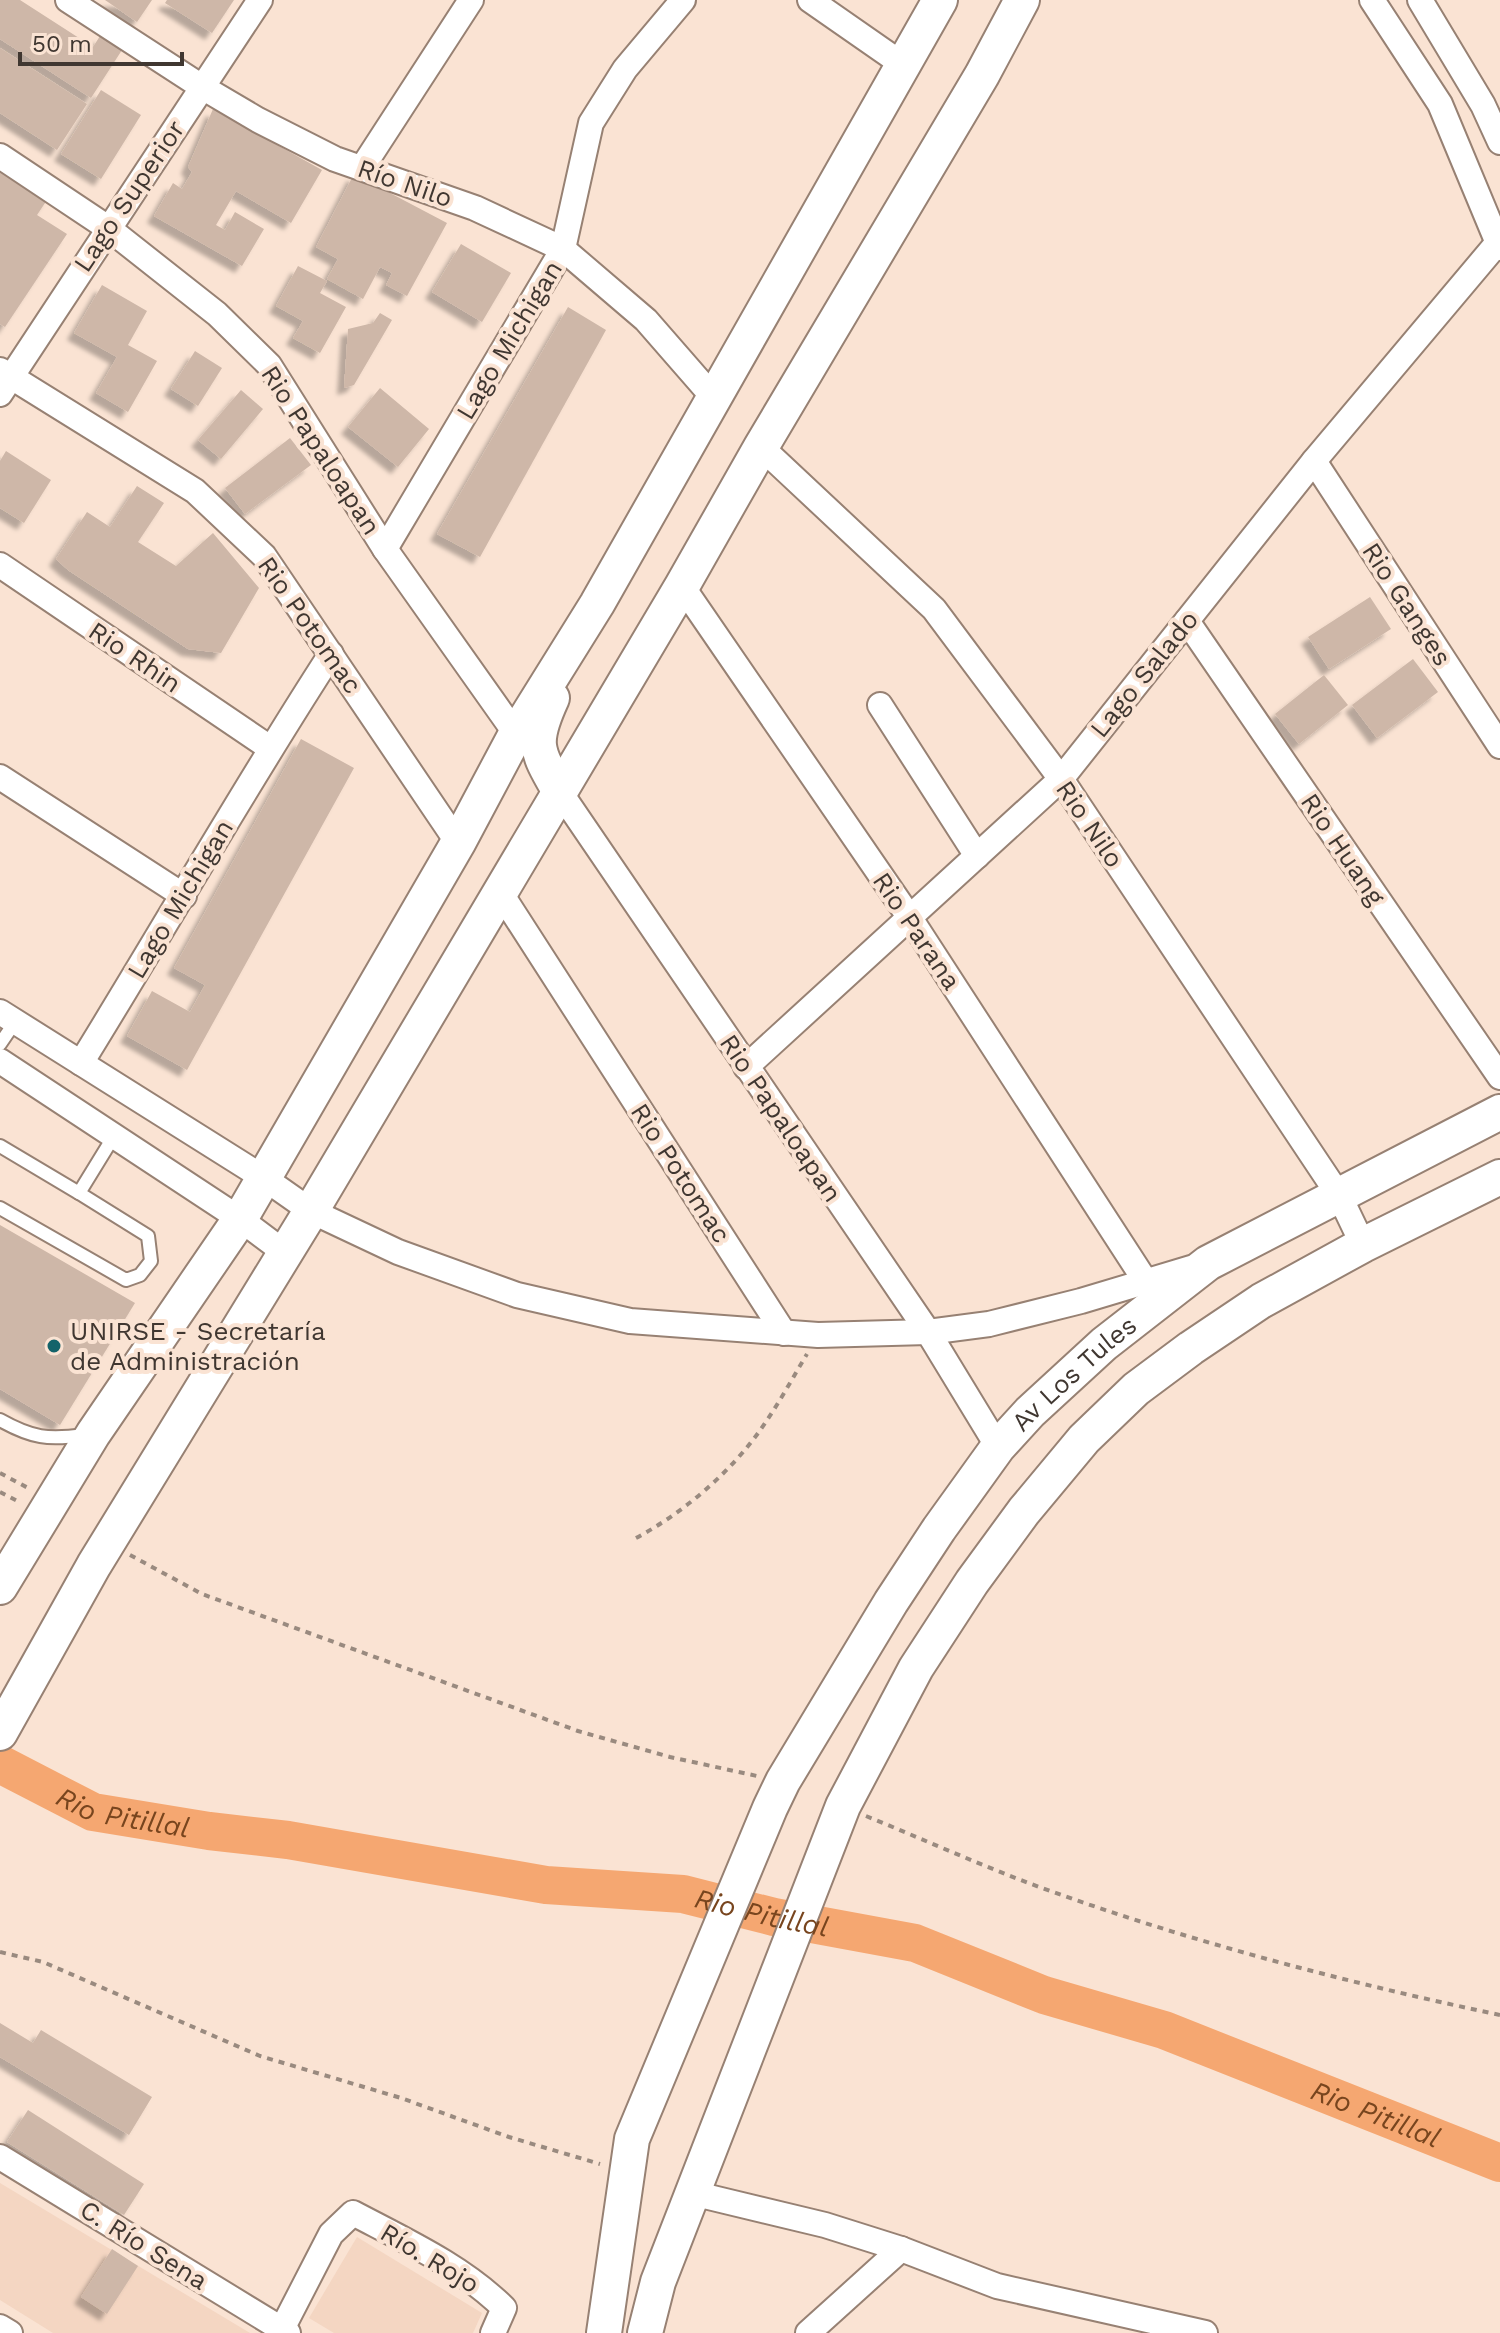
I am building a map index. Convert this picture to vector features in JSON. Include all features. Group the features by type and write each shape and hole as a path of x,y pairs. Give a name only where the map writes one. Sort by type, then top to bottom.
{"street":[{"name":"Río Nilo","path":"68,0 202,87 322,152 475,208 563,249 646,320 714,398"},
{"name":"Lago Superior","path":"4,380 260,0"},
{"path":"362,168 471,0"},
{"name":"Lago Michigan","path":"385,549 563,249 591,123 625,69 683,0"},
{"path":"810,0 902,64"},
{"path":"0,1587 93,1434 240,1219 458,843 516,734 597,604 940,0"},
{"path":"0,1733 94,1565 311,1211 682,586 982,75 1022,0"},
{"path":"1372,0 1440,104 1499,243"},
{"path":"1420,0 1483,105 1500,142"},
{"name":"Rio Papaloapan","path":"0,156 108,228 217,314 269,365 385,549 516,734"},
{"name":"Lago Salado","path":"746,1067 1061,779 1314,461 1499,243"},
{"name":"Rio Potomac","path":"4,380 195,491 264,556 458,843"},
{"name":"Rio Nilo","path":"761,447 934,609 1061,779 1340,1197 1363,1245"},
{"name":"Rio Ganges","path":"1314,461 1500,746"},
{"name":"Rio Rhin","path":"0,565 270,748"},
{"name":"Rio Parana","path":"682,586 910,918 1146,1282"},
{"path":"560,792 539,756 539,733 597,604"},
{"name":"Rio Huang","path":"1187,621 1500,1077"},
{"name":"Lago Michigan","path":"81,1063 184,896 270,748 331,654"},
{"path":"880,705 977,856"},
{"path":"0,777 184,896"},
{"name":"Rio Papaloapan","path":"560,792 928,1332 998,1447"},
{"name":"Rio Potomac","path":"500,892 784,1333"},
{"path":"8,1017 264,1178 311,1211 398,1252 517,1295 630,1321 818,1335 928,1332 989,1324 1208,1263"},
{"path":"0,1061 240,1219 284,1252"},
{"name":"Av Los Tules","path":"604,2333 632,2139 777,1795 891,1602 998,1447 1030,1412 1104,1344 1208,1263 1500,1112"},
{"name":"Av Los Tules","path":"645,2333 658,2282 843,1806 916,1668 1024,1511 1084,1439 1136,1389 1191,1348 1261,1301 1363,1245 1500,1177"},
{"name":"C. Río Sena","path":"0,2157 283,2332"},
{"path":"698,2180 901,2249 997,2286 1205,2333"},
{"name":"Río. Rojo","path":"283,2332 331,2234 353,2213 428,2252 479,2284 504,2308 493,2333"},
{"path":"808,2333 901,2249"},
{"path":"0,2327 10,2333"}],"lane":[{"path":"0,1044 8,1017"},
{"path":"79,1193 114,1136"},
{"path":"0,1146 148,1236 151,1261 140,1275 126,1280 0,1208"},
{"path":"0,1420 25,1434 55,1439 93,1434"}],"path":[{"path":"636,1538 662,1524 717,1479 760,1431 818,1335"},
{"path":"0,1952 43,1962 260,2056 401,2098 509,2137 625,2172"}],"shaded area":[{"path":"0,2183 250,2333 53,2333 0,2300"},
{"path":"357,2237 482,2313 473,2333 334,2333 309,2318"}],"building":[{"path":"0,0 20,0 93,47 100,36 122,50 91,98 0,39"},
{"path":"105,0 152,0 137,22"},
{"path":"167,0 234,0 212,33 165,3"},
{"path":"0,48 87,104 57,150 0,113"},
{"path":"101,90 141,115 101,179 61,154"},
{"path":"213,109 322,170 291,223 236,191 216,225 225,230 235,212 264,229 242,266 154,216 173,183 182,189 192,172 188,167"},
{"path":"0,164 49,197 37,215 67,234 5,327 0,324"},
{"path":"354,174 447,223 407,296 386,285 392,273 380,267 363,299 327,279 338,259 316,247"},
{"path":"461,244 511,273 482,322 432,292"},
{"path":"298,266 327,281 320,293 346,307 320,353 293,338 303,321 276,306"},
{"path":"102,285 147,311 128,345 157,361 128,412 96,393 117,357 74,333"},
{"path":"568,307 606,330 480,557 437,534"},
{"path":"380,313 392,320 354,385 344,388 348,329 373,323"},
{"path":"195,351 222,368 198,406 171,389"},
{"path":"380,388 429,429 398,467 348,427"},
{"path":"241,390 263,409 221,459 198,440"},
{"path":"290,438 311,465 245,514 225,488"},
{"path":"6,451 51,480 24,523 0,508 0,461"},
{"path":"137,486 164,503 138,542 176,566 213,533 259,588 221,653 188,649 56,559 87,512 110,527"},
{"path":"1370,597 1391,629 1329,669 1308,637"},
{"path":"1413,659 1438,692 1377,738 1352,705"},
{"path":"1324,675 1348,705 1299,744 1275,714"},
{"path":"301,739 354,768 187,1070 127,1036 152,991 190,1012 205,985 174,968"},
{"name":"UNIRSE - Secretaría de Administración","path":"0,1225 135,1303 60,1425 0,1389"},
{"path":"0,2023 33,2043 41,2030 152,2097 129,2135 0,2057"},
{"path":"28,2110 144,2184 124,2215 7,2142"},
{"path":"112,2249 138,2266 107,2314 81,2297"}],"waterway":[{"name":"Rio Pitillal","path":"0,1764 93,1812 288,1840 546,1885 683,1894 774,1917 915,1943 1044,1995 1164,2030 1500,2163"}],"place":[{"name":"UNIRSE - Secretaría de Administración","path":"54,1346"}]}
